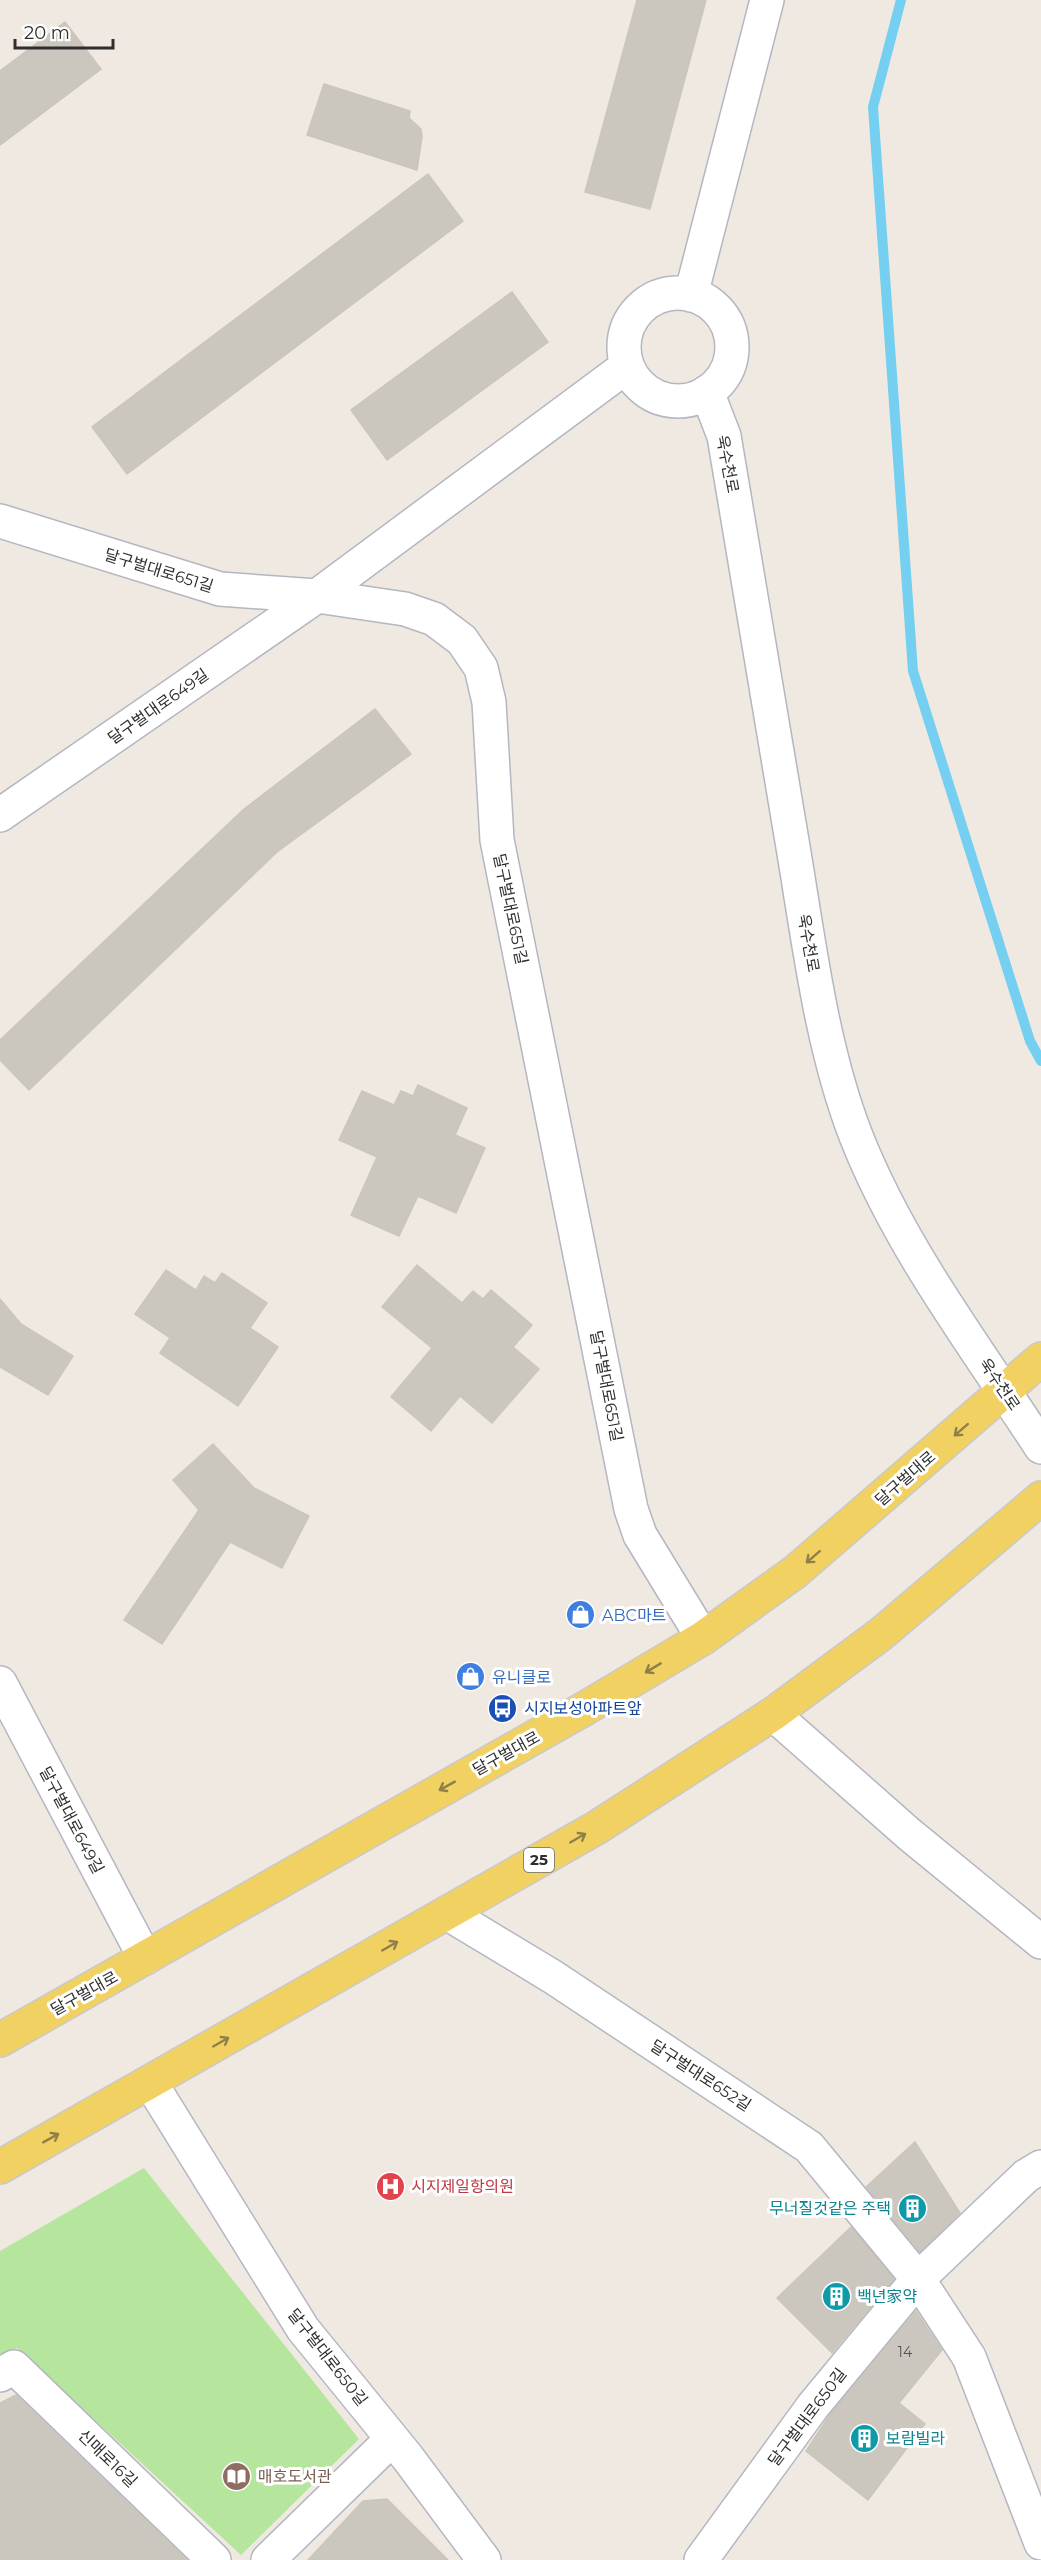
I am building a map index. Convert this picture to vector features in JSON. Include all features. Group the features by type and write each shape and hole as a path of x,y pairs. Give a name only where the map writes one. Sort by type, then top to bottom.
{"main road":[{"name":"달구벌대로","path":"0,2040 584,1709 703,1638 795,1572 1041,1359"},
{"name":"25","path":"0,2167 596,1828 773,1714 881,1634 1041,1498"}],"street":[{"path":"691,295 767,0"},
{"path":"680,293 691,295 713,305 724,319 730,335 732,352 727,370 717,385 707,392 684,401 666,400 650,393 636,381 627,366 624,348 626,331 634,315 647,303 663,295 680,293"},
{"path":"317,596 627,366"},
{"name":"욱수천로","path":"707,392 724,436 810,952 840,1093 857,1139 904,1234 944,1301 1041,1447"},
{"name":"달구벌대로651길","path":"0,520 220,588 317,596 405,609 434,619 462,640 482,668 489,702 497,840 631,1509 640,1535 703,1638"},
{"name":"달구벌대로649길","path":"0,815 317,596"},
{"name":"달구벌대로649길","path":"0,1683 145,1958"},
{"path":"773,1714 909,1834 1041,1942"},
{"name":"달구벌대로652길","path":"447,1913 554,1977 809,2147 918,2279 969,2357 1041,2543"},
{"name":"달구벌대로650길","path":"150,2082 303,2329 392,2439 484,2560"},
{"path":"918,2279 1026,2176 1041,2167"},
{"name":"달구벌대로650길","path":"701,2560 813,2406 918,2279"},
{"name":"신매로16길","path":"0,2375 14,2367 214,2560"},
{"path":"268,2560 392,2439"}],"green space":[{"path":"144,2168 359,2439 241,2555 17,2348 0,2358 0,2251"}],"building":[{"path":"637,0 706,0 650,209 585,192"},
{"path":"65,22 101,69 0,145 0,71"},
{"path":"324,84 410,111 409,118 421,129 422,137 417,170 307,135"},
{"path":"428,174 463,221 127,474 92,427"},
{"path":"512,292 548,342 387,460 351,410"},
{"path":"375,709 411,754 277,852 29,1090 0,1060 0,1040 244,809"},
{"path":"418,1085 467,1108 455,1135 485,1148 456,1213 418,1196 399,1236 351,1215 377,1157 339,1140 362,1091 394,1105 401,1091 413,1096"},
{"path":"417,1265 462,1303 473,1291 483,1299 491,1290 532,1325 513,1347 539,1369 492,1423 460,1396 431,1431 391,1397 432,1348 382,1307"},
{"path":"166,1270 196,1290 204,1276 215,1283 222,1273 267,1303 250,1328 278,1347 238,1406 160,1353 170,1338 135,1314"},
{"path":"0,1299 21,1324 73,1356 48,1395 0,1367"},
{"path":"213,1444 254,1488 309,1516 282,1568 230,1542 162,1644 124,1620 199,1510 173,1480"},
{"name":"무너질것같은 주택","path":"915,2142 960,2213 920,2252 866,2187"},
{"name":"백년家약","path":"851,2227 894,2279 832,2353 777,2298"},
{"name":"보람빌라","path":"916,2311 942,2350 899,2403 925,2424 868,2500 806,2451 831,2413"},
{"path":"16,2395 187,2560 0,2560 0,2403"},
{"path":"387,2499 448,2560 308,2560 363,2501"}],"waterway":[{"path":"901,0 873,107 913,671 1030,1041 1041,1061"}],"place":[{"name":"ABC마트","path":"581,1615"},
{"name":"유니클로","path":"471,1677"},
{"name":"시지보성아파트앞","path":"503,1708"},
{"name":"시지제일항의원","path":"390,2186"},
{"name":"무너질것같은 주택","path":"912,2208"},
{"name":"백년家약","path":"836,2296"},
{"name":"보람빌라","path":"865,2438"},
{"name":"매호도서관","path":"237,2476"}]}
